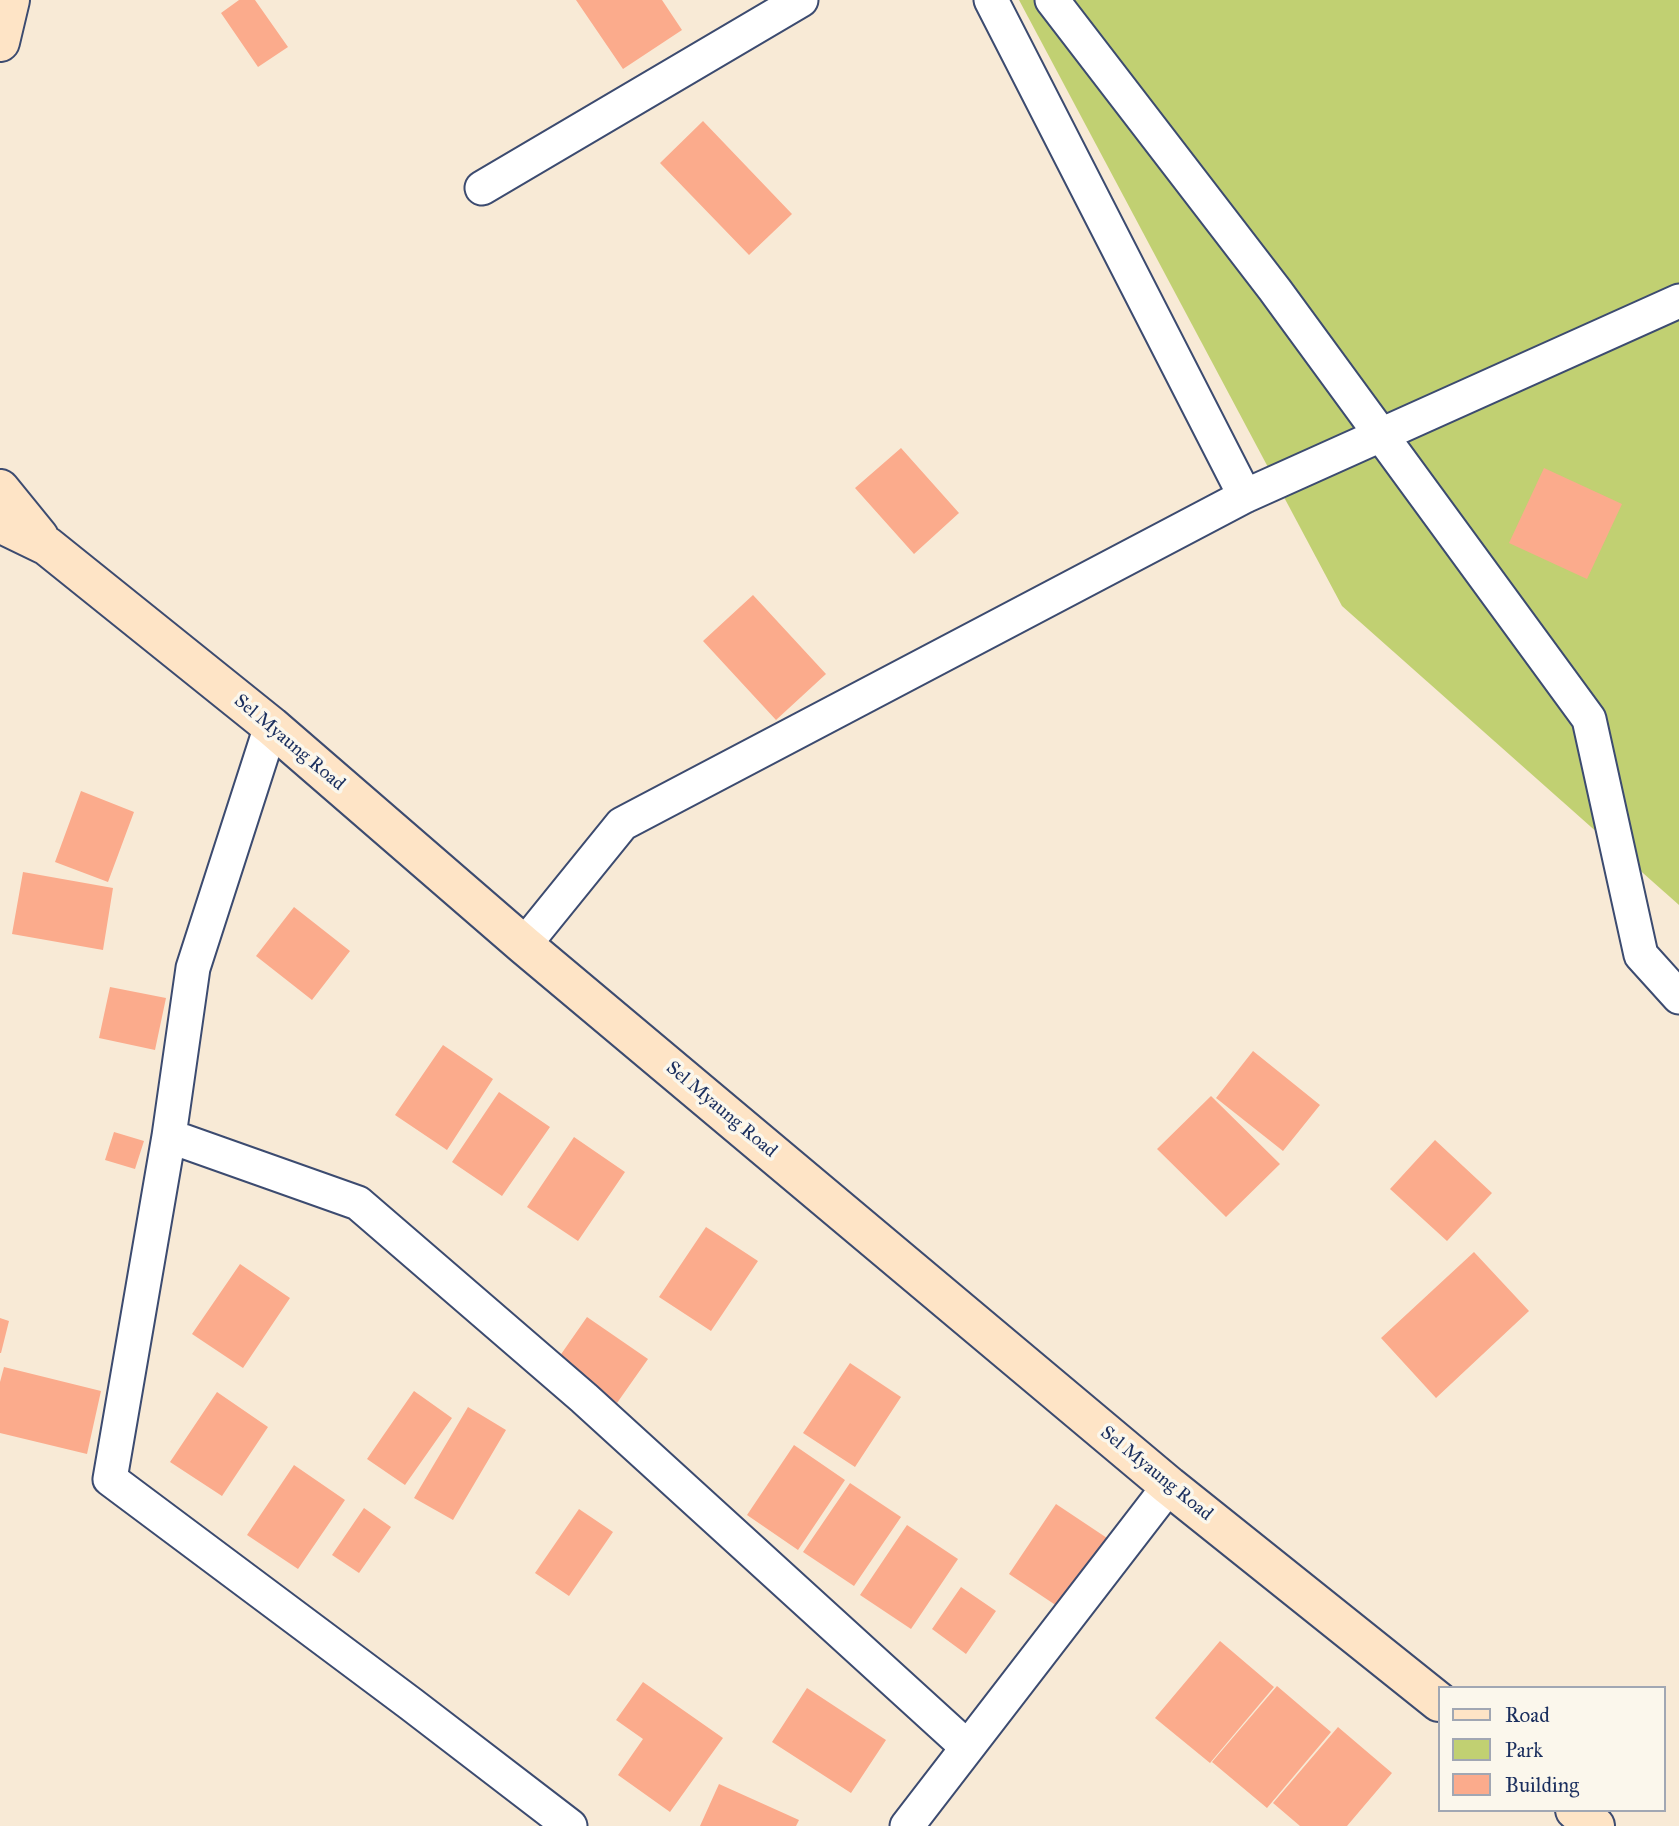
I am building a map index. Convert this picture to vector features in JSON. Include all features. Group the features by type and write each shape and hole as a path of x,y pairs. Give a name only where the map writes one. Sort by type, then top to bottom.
{"main road":[{"path":"0,42 10,0"},
{"path":"0,489 47,546"},
{"name":"Sel Myaung Road","path":"0,523 47,546 271,726 524,946 1169,1486 1438,1701"},
{"path":"1578,1812 1595,1826"}],"street":[{"path":"482,188 801,0"},
{"path":"991,0 1245,496"},
{"path":"1052,0 1275,290 1589,719 1641,955 1679,997"},
{"path":"524,946 622,824 1245,496 1679,301"},
{"path":"271,726 193,968 169,1136 110,1479 570,1826"},
{"path":"169,1136 358,1203 584,1398 967,1747"},
{"path":"906,1826 1169,1486"}],"green space":[{"path":"1019,0 1679,0 1679,905 1342,606"}],"building":[{"path":"239,0 255,0 288,47 258,67 221,13"},
{"path":"576,0 662,0 682,30 623,69"},
{"path":"703,121 792,214 749,255 660,163"},
{"path":"901,448 959,513 914,554 855,488"},
{"path":"1544,468 1622,504 1587,579 1509,543"},
{"path":"753,595 826,674 776,720 703,641"},
{"path":"81,791 134,812 108,882 55,862"},
{"path":"23,872 113,888 103,950 12,934"},
{"path":"294,907 350,951 312,1000 256,956"},
{"path":"110,987 166,998 155,1050 99,1038"},
{"path":"443,1045 493,1079 447,1150 395,1115"},
{"path":"1253,1051 1320,1105 1283,1151 1216,1098"},
{"path":"499,1092 550,1127 502,1196 452,1162"},
{"path":"1211,1096 1280,1164 1226,1217 1157,1149"},
{"path":"114,1132 144,1141 135,1169 105,1160"},
{"path":"574,1137 625,1172 578,1241 527,1207"},
{"path":"1435,1140 1492,1193 1447,1241 1390,1189"},
{"path":"706,1227 758,1261 711,1331 659,1297"},
{"path":"1474,1252 1529,1311 1436,1398 1381,1338"},
{"path":"240,1264 290,1298 243,1368 192,1334"},
{"path":"587,1317 648,1359 617,1403 557,1360"},
{"path":"0,1318 9,1321 1,1353 0,1353"},
{"path":"850,1363 901,1397 855,1467 803,1433"},
{"path":"4,1367 101,1391 87,1454 0,1433 0,1382"},
{"path":"414,1391 452,1418 405,1485 367,1459"},
{"path":"217,1392 268,1427 222,1496 170,1462"},
{"path":"468,1407 506,1430 453,1520 414,1498"},
{"path":"794,1445 845,1480 798,1550 747,1515"},
{"path":"294,1465 345,1500 298,1569 247,1535"},
{"path":"850,1483 901,1517 854,1586 803,1552"},
{"path":"1056,1504 1107,1538 1060,1608 1009,1574"},
{"path":"364,1508 391,1527 359,1573 332,1555"},
{"path":"579,1509 613,1532 569,1596 535,1573"},
{"path":"907,1525 958,1559 911,1629 860,1595"},
{"path":"961,1587 996,1611 966,1654 932,1629"},
{"path":"1220,1641 1274,1687 1210,1763 1155,1718"},
{"path":"643,1682 723,1738 670,1812 618,1775 643,1739 616,1720"},
{"path":"1277,1686 1331,1732 1267,1808 1212,1762"},
{"path":"807,1688 886,1740 851,1793 772,1742"},
{"path":"1338,1727 1392,1773 1347,1826 1300,1826 1273,1803"},
{"path":"719,1784 799,1820 796,1826 700,1826"}]}
